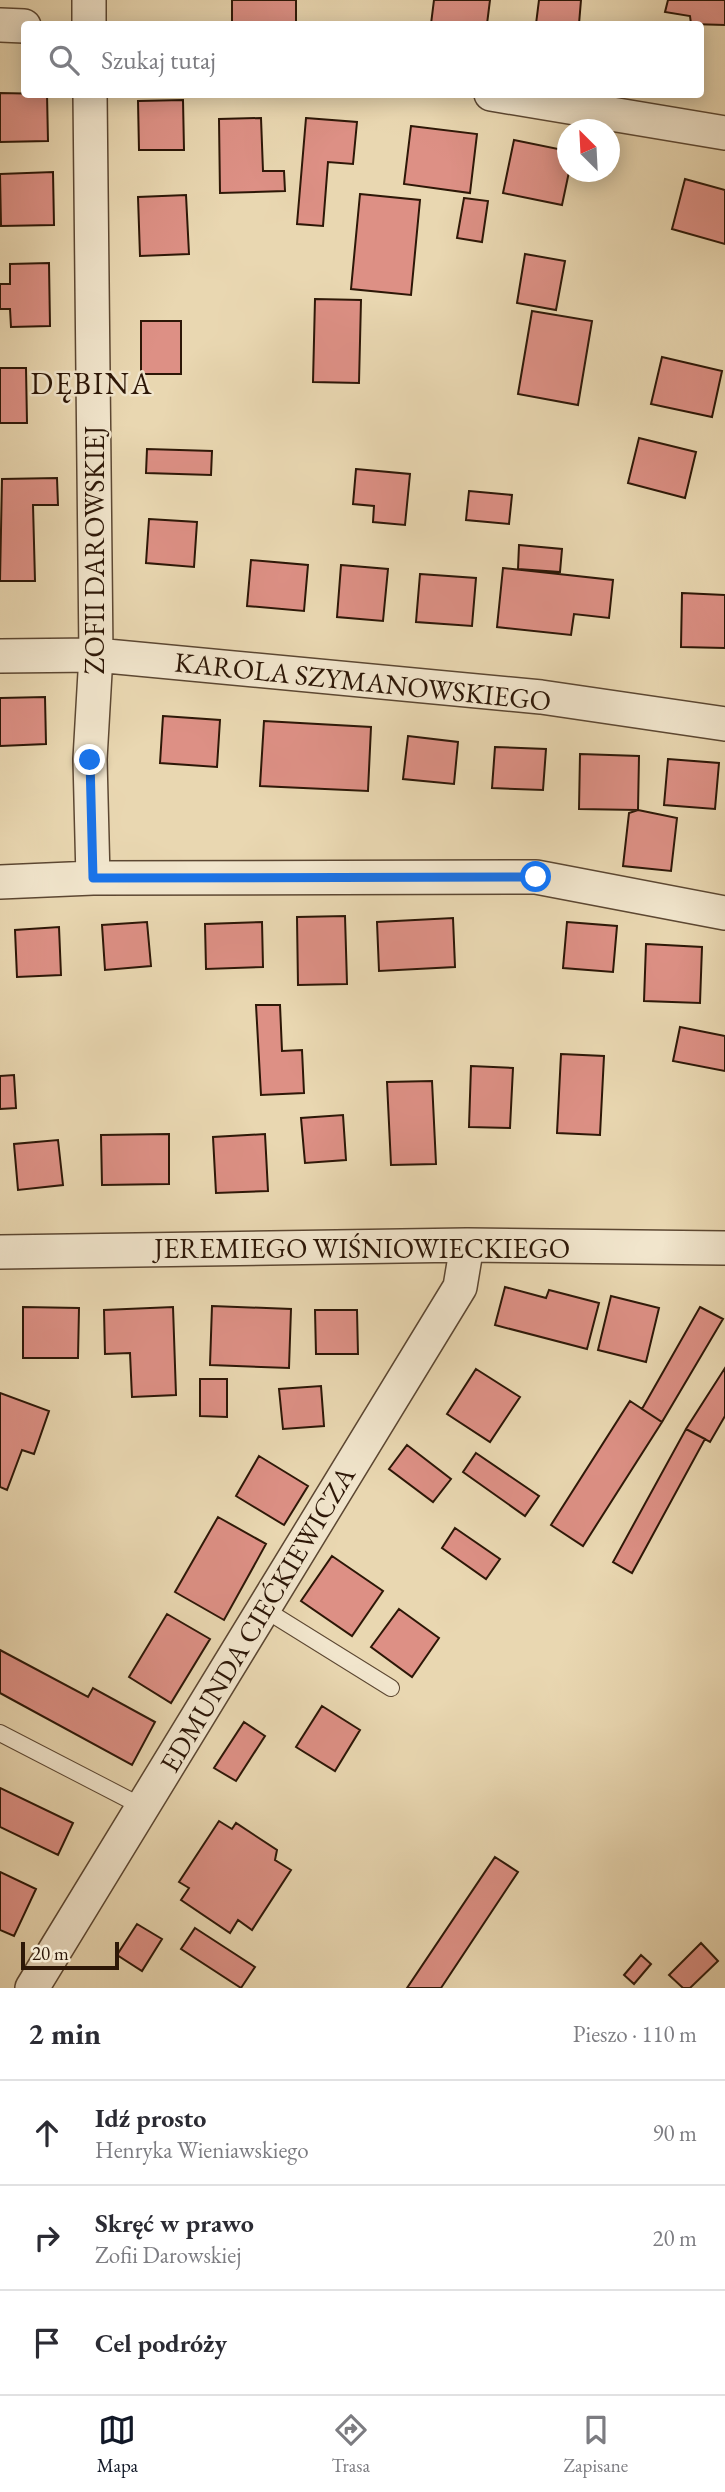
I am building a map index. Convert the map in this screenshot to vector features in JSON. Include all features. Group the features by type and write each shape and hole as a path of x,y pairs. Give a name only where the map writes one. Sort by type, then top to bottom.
{"street":[{"path":"89,0 89,21"},
{"path":"0,24 21,26"},
{"name":"ZOFII DAROWSKIEJ","path":"90,98 96,655 90,760 93,878"},
{"path":"515,98 725,133"},
{"name":"KAROLA SZYMANOWSKIEGO","path":"0,656 96,655 541,697 725,724"},
{"path":"0,882 93,878 536,877 725,913"},
{"name":"JEREMIEGO WIŚNIOWIECKIEGO","path":"0,1252 467,1245 725,1248"},
{"name":"EDMUNDA CIEĆKIEWICZA","path":"32,1988 460,1287 467,1245"}],"lane":[{"path":"264,1609 391,1688"},
{"path":"0,1733 143,1807"}],"building":[{"path":"232,0 296,0 296,21 232,21"},
{"path":"434,0 490,0 487,21 431,21"},
{"path":"539,0 581,0 579,21 536,21"},
{"path":"668,0 725,0 725,25 704,24 704,21 691,21 690,16 665,12"},
{"path":"0,93 21,93 21,98 47,98 48,141 0,142"},
{"path":"183,100 184,150 139,150 138,101"},
{"path":"261,118 263,171 284,171 285,191 220,193 219,119"},
{"path":"306,118 357,122 353,164 328,162 323,226 297,224"},
{"path":"411,126 477,134 470,193 404,184"},
{"path":"514,140 557,149 557,182 567,182 562,205 503,193"},
{"path":"53,172 54,225 1,226 0,174"},
{"path":"685,179 725,190 725,244 672,229"},
{"path":"360,194 420,200 411,295 351,289"},
{"path":"186,195 189,254 140,256 138,197"},
{"path":"464,198 488,201 482,242 457,238"},
{"path":"525,254 565,261 556,310 517,303"},
{"path":"49,263 50,326 11,327 10,309 0,309 0,284 10,284 10,264"},
{"path":"315,299 361,300 359,383 313,382"},
{"path":"532,311 592,321 578,405 518,394"},
{"path":"141,321 181,321 181,374 141,374"},
{"path":"662,357 722,371 712,417 651,404"},
{"path":"0,368 26,368 27,423 0,423"},
{"path":"639,438 696,452 685,498 628,483"},
{"path":"147,449 212,451 211,475 146,473"},
{"path":"356,469 410,474 405,525 373,522 374,506 353,504"},
{"path":"57,478 58,505 33,505 35,581 0,581 2,479"},
{"path":"469,491 512,495 509,524 466,520"},
{"path":"149,519 197,522 194,567 146,563"},
{"path":"519,545 562,549 560,572 518,569"},
{"path":"251,560 308,565 304,611 247,606"},
{"path":"341,565 388,569 383,621 337,617"},
{"path":"503,568 613,580 609,618 574,614 571,635 497,627"},
{"path":"420,574 476,578 472,626 416,622"},
{"path":"682,593 725,595 725,648 681,647"},
{"path":"45,697 46,744 0,746 0,698"},
{"path":"163,716 220,720 217,767 160,763"},
{"path":"264,721 371,727 368,791 260,786"},
{"path":"408,736 458,742 454,784 403,779"},
{"path":"495,747 546,749 543,790 492,788"},
{"path":"580,754 639,756 638,810 579,809"},
{"path":"668,759 719,763 715,809 664,805"},
{"path":"638,810 677,818 671,871 623,866 629,813"},
{"path":"345,916 347,984 298,985 297,917"},
{"path":"453,918 455,967 379,971 377,922"},
{"path":"147,922 151,966 105,970 102,925"},
{"path":"262,922 263,967 206,969 205,924"},
{"path":"567,922 617,926 613,972 563,968"},
{"path":"59,927 61,975 17,977 15,930"},
{"path":"646,944 702,947 700,1003 644,1001"},
{"path":"256,1005 280,1005 282,1051 302,1050 304,1093 261,1095"},
{"path":"680,1027 725,1036 725,1071 673,1061"},
{"path":"561,1054 604,1056 600,1135 557,1133"},
{"path":"471,1066 513,1068 510,1128 469,1127"},
{"path":"14,1075 16,1108 0,1109 0,1076"},
{"path":"432,1081 436,1164 391,1165 387,1082"},
{"path":"343,1115 346,1160 305,1163 301,1118"},
{"path":"169,1134 169,1184 102,1185 101,1135"},
{"path":"265,1134 268,1191 216,1193 213,1137"},
{"path":"58,1140 63,1185 18,1190 14,1144"},
{"path":"505,1287 546,1298 549,1290 599,1303 587,1349 495,1325"},
{"path":"611,1296 659,1308 646,1362 598,1350"},
{"path":"212,1306 291,1309 289,1368 210,1365"},
{"path":"23,1307 79,1308 78,1358 23,1358"},
{"path":"173,1307 176,1395 132,1397 130,1353 105,1354 104,1310"},
{"path":"700,1307 723,1319 662,1422 642,1409"},
{"path":"315,1310 357,1310 358,1354 316,1354"},
{"path":"725,1368 725,1416 710,1442 686,1429"},
{"path":"476,1369 520,1397 490,1442 447,1414"},
{"path":"200,1379 227,1379 227,1417 200,1416"},
{"path":"321,1386 324,1426 283,1429 279,1389"},
{"path":"0,1393 49,1411 34,1454 22,1450 7,1490 0,1487"},
{"path":"630,1401 662,1422 583,1546 551,1525"},
{"path":"686,1429 705,1439 632,1573 613,1562"},
{"path":"407,1445 451,1479 433,1502 389,1469"},
{"path":"476,1453 539,1496 525,1516 463,1472"},
{"path":"259,1456 308,1486 284,1525 236,1496"},
{"path":"218,1517 266,1544 224,1620 175,1592"},
{"path":"455,1528 500,1559 486,1579 442,1548"},
{"path":"332,1556 383,1591 352,1636 301,1601"},
{"path":"399,1609 439,1638 412,1677 371,1647"},
{"path":"167,1614 210,1639 171,1703 129,1677"},
{"path":"0,1650 88,1697 93,1688 155,1722 132,1765 0,1693"},
{"path":"322,1706 360,1730 335,1771 296,1747"},
{"path":"244,1722 265,1736 236,1781 214,1768"},
{"path":"0,1788 73,1823 58,1855 0,1827"},
{"path":"219,1821 232,1829 236,1823 277,1850 275,1860 291,1870 252,1930 238,1920 230,1933 181,1900 189,1888 179,1882"},
{"path":"495,1857 518,1872 441,1988 407,1988"},
{"path":"0,1872 36,1889 14,1936 0,1930"},
{"path":"137,1924 162,1939 142,1971 117,1955"},
{"path":"195,1928 255,1967 241,1988 181,1949"},
{"path":"701,1943 718,1961 690,1988 683,1988 669,1975"},
{"path":"641,1955 651,1964 634,1984 624,1975"}],"district":[{"name":"DĘBINA","path":"92,383"}],"route":[{"path":"90,760 93,878 536,877"}]}
